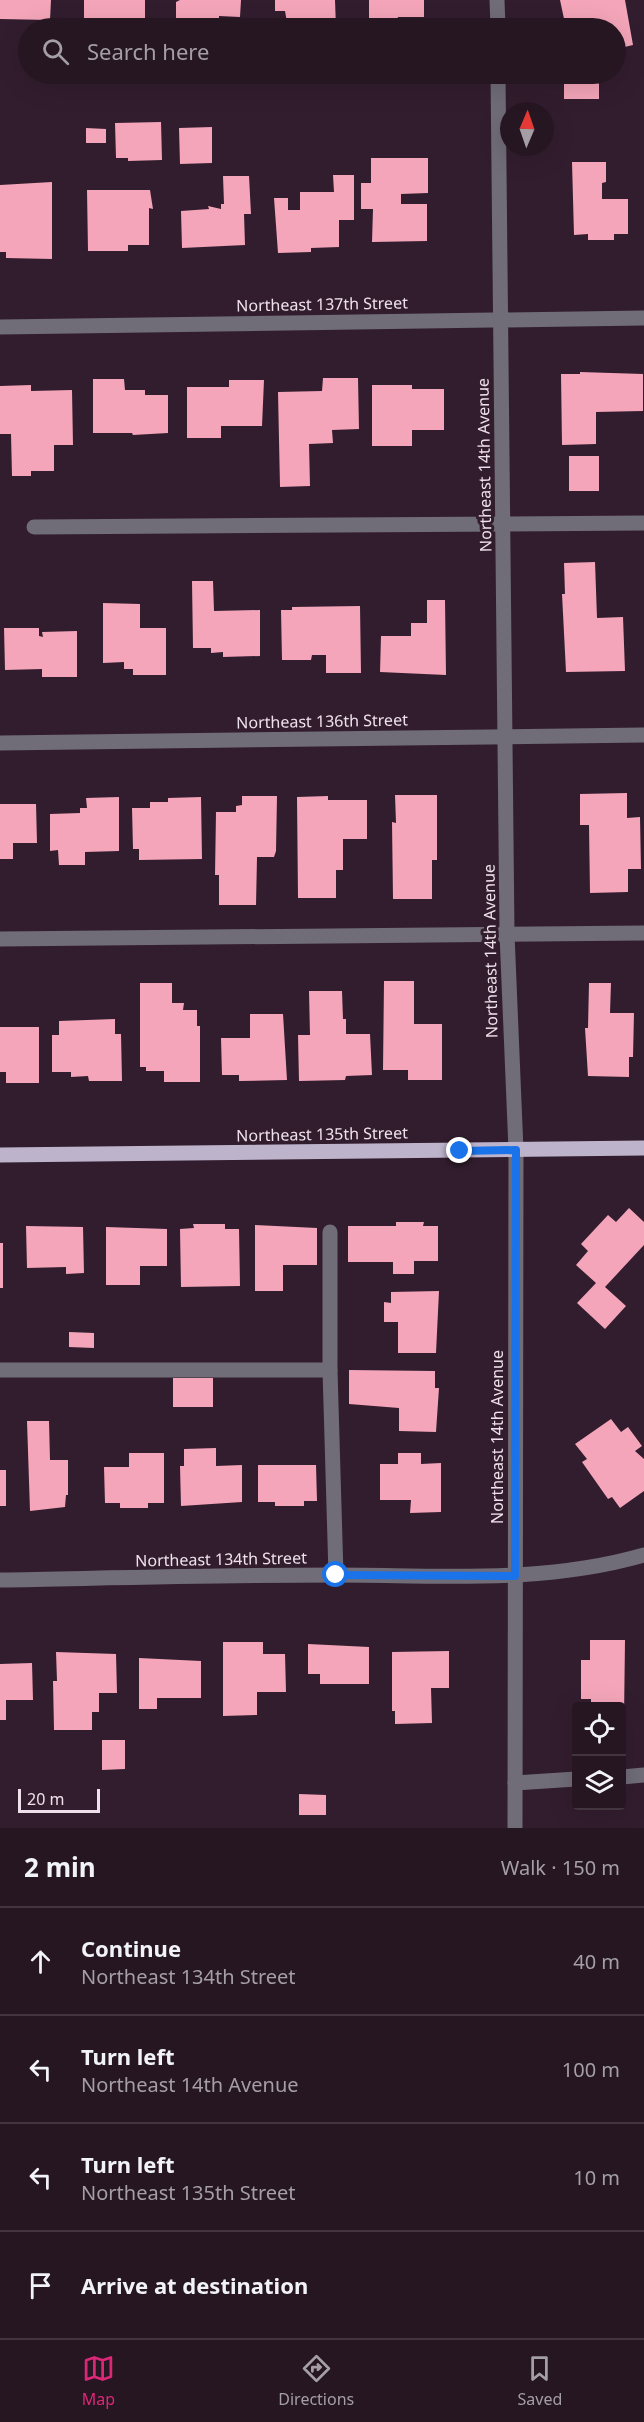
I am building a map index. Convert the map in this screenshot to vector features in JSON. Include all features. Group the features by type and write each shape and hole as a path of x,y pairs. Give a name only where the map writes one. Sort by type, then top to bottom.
{"main road":[{"name":"Northeast 135th Street","path":"0,1155 644,1148"}],"street":[{"path":"497,0 498,18"},
{"name":"Northeast 14th Avenue","path":"498,84 507,934 516,1150 515,1828"},
{"name":"Northeast 137th Street","path":"0,327 644,318"},
{"path":"34,528 644,524"},
{"name":"Northeast 136th Street","path":"0,743 644,735"},
{"path":"0,939 644,933"},
{"path":"330,1232 330,1370 336,1575"},
{"path":"0,1370 330,1370"},
{"name":"Northeast 134th Street","path":"0,1580 336,1575 515,1576 611,1564 644,1555"},
{"path":"626,1777 644,1775"},
{"path":"515,1783 572,1779"}],"building":[{"path":"0,0 51,0 50,18 0,19"},
{"path":"84,0 145,0 145,18 84,18"},
{"path":"180,0 241,0 240,17 176,18 176,2"},
{"path":"275,0 335,0 336,18 286,18 285,11 275,11"},
{"path":"369,0 424,0 424,17 369,18"},
{"path":"560,0 625,0 633,45 626,47 626,18 564,18"},
{"path":"564,84 599,84 599,99 564,99"},
{"path":"161,122 162,160 128,161 128,158 116,158 115,123"},
{"path":"212,127 212,163 180,164 179,128"},
{"path":"86,128 106,129 106,143 86,143"},
{"path":"371,158 428,158 428,193 401,194 401,204 427,204 427,241 372,242 373,209 361,209 361,183 371,183"},
{"path":"572,162 606,162 606,182 602,183 602,199 628,199 628,234 614,234 614,240 588,240 588,234 574,235"},
{"path":"333,175 354,175 354,220 339,220 339,247 311,248 311,252 278,253 274,198 288,198 288,210 300,210 300,192 334,192"},
{"path":"223,176 249,176 251,214 244,214 245,245 182,248 181,211 209,209 208,206 221,209 221,204 224,204"},
{"path":"52,182 52,259 6,258 6,252 0,252 0,185"},
{"path":"87,190 150,190 153,209 149,208 149,245 128,245 128,251 88,251"},
{"path":"580,372 643,374 643,411 596,412 596,444 562,445 561,374 580,374"},
{"path":"323,378 358,378 359,429 332,430 333,443 309,444 310,486 280,487 278,392 322,391"},
{"path":"93,379 124,379 125,390 145,390 145,395 168,395 168,433 133,435 132,433 93,433"},
{"path":"229,380 264,380 262,426 221,426 221,438 187,438 187,387 229,387"},
{"path":"31,385 31,391 72,390 73,445 54,445 54,471 31,471 31,476 12,476 11,434 0,434 0,386"},
{"path":"372,385 412,385 412,389 444,389 444,430 412,430 412,446 372,446"},
{"path":"569,456 599,456 599,491 569,491"},
{"path":"595,562 597,618 623,617 625,671 566,672 562,594 565,594 564,563"},
{"path":"192,581 213,581 214,611 260,610 260,656 223,657 223,652 211,653 211,648 193,648"},
{"path":"427,600 445,600 446,675 380,672 381,636 411,636 411,623 427,623"},
{"path":"103,603 140,604 140,628 166,628 166,675 133,675 133,669 124,669 124,662 103,663"},
{"path":"360,606 361,673 326,673 326,655 312,655 311,660 282,660 281,610 292,610 292,607"},
{"path":"4,628 39,628 39,636 43,637 42,632 77,631 77,677 42,677 42,669 5,670"},
{"path":"627,793 627,818 640,817 641,869 628,869 628,892 590,893 589,825 580,825 580,794"},
{"path":"395,795 437,795 437,860 432,860 432,899 393,899 392,822 396,823"},
{"path":"242,796 277,796 276,851 274,857 257,857 256,905 219,905 219,875 215,875 216,812 236,812 236,806 242,805"},
{"path":"328,796 328,800 367,800 367,839 343,839 343,870 336,870 336,898 298,898 297,797"},
{"path":"119,797 119,851 85,852 85,865 59,865 58,850 50,851 50,814 80,813 80,808 87,808 86,798"},
{"path":"201,797 202,859 139,860 139,849 133,849 132,808 150,808 150,802 168,802 168,798"},
{"path":"0,804 36,804 37,843 13,843 13,859 0,859"},
{"path":"384,981 414,981 414,1024 442,1024 442,1080 408,1080 408,1070 383,1070"},
{"path":"140,983 172,983 172,1003 184,1003 183,1010 197,1010 197,1026 200,1026 200,1082 164,1082 164,1071 146,1071 146,1067 140,1067"},
{"path":"589,983 611,983 610,1013 634,1013 633,1057 629,1057 629,1077 588,1076 585,1028 588,1028"},
{"path":"309,991 342,991 346,1034 370,1034 372,1075 346,1076 345,1080 299,1081 298,1035 310,1035"},
{"path":"250,1014 283,1014 287,1080 239,1081 239,1075 222,1075 221,1038 250,1038"},
{"path":"115,1019 115,1034 121,1034 122,1081 89,1081 88,1076 71,1077 71,1072 52,1072 52,1035 59,1035 59,1021"},
{"path":"0,1027 39,1027 39,1083 6,1083 6,1072 0,1072"},
{"path":"629,1208 644,1222 644,1245 605,1287 626,1306 605,1329 577,1303 596,1283 576,1265 588,1251 581,1244 608,1215 616,1222"},
{"path":"396,1222 424,1222 423,1226 438,1226 438,1261 414,1261 414,1274 393,1274 393,1262 348,1262 348,1226 396,1226"},
{"path":"193,1224 225,1224 225,1229 239,1229 240,1286 181,1287 180,1229 194,1228"},
{"path":"255,1225 317,1228 317,1265 283,1265 283,1291 255,1291"},
{"path":"26,1226 83,1227 84,1273 66,1274 66,1267 27,1268"},
{"path":"106,1227 167,1229 167,1266 140,1266 140,1285 106,1285"},
{"path":"0,1243 3,1243 3,1288 0,1288"},
{"path":"439,1291 436,1353 398,1353 398,1322 384,1322 384,1302 391,1303 391,1292"},
{"path":"69,1332 94,1333 94,1348 69,1347"},
{"path":"349,1370 435,1371 435,1388 439,1388 436,1432 399,1431 399,1408 349,1404"},
{"path":"173,1378 213,1378 213,1407 173,1407"},
{"path":"611,1419 621,1432 628,1427 642,1446 635,1451 644,1459 644,1491 620,1508 612,1497 608,1499 582,1462 587,1459 575,1444"},
{"path":"27,1421 49,1421 50,1460 68,1460 68,1495 66,1495 65,1507 30,1511"},
{"path":"216,1448 216,1466 242,1465 242,1502 181,1506 180,1466 184,1466 184,1449"},
{"path":"129,1453 164,1453 164,1503 148,1503 148,1508 120,1508 120,1503 105,1503 104,1467 129,1467"},
{"path":"398,1453 421,1453 421,1464 441,1463 441,1512 410,1513 411,1500 380,1500 380,1464 398,1464"},
{"path":"258,1465 316,1465 317,1501 304,1501 304,1506 275,1506 275,1502 258,1502"},
{"path":"0,1470 6,1470 6,1506 0,1506"},
{"path":"590,1640 625,1640 624,1702 591,1702 591,1699 581,1699 581,1660 590,1660"},
{"path":"223,1642 263,1642 263,1654 285,1654 286,1692 257,1692 257,1715 223,1716"},
{"path":"308,1644 369,1647 369,1684 320,1684 320,1674 308,1674"},
{"path":"449,1651 449,1688 431,1688 432,1723 395,1724 395,1711 392,1711 392,1652"},
{"path":"56,1652 116,1654 117,1693 99,1693 99,1712 92,1712 92,1730 54,1730 53,1681 57,1681"},
{"path":"139,1658 201,1661 201,1698 157,1698 157,1709 139,1709"},
{"path":"32,1663 33,1700 6,1700 6,1720 0,1720 0,1664"},
{"path":"102,1740 125,1740 125,1769 102,1770"},
{"path":"299,1794 326,1795 326,1815 299,1815"}],"route":[{"path":"336,1575 515,1576 516,1150 460,1151"}]}
